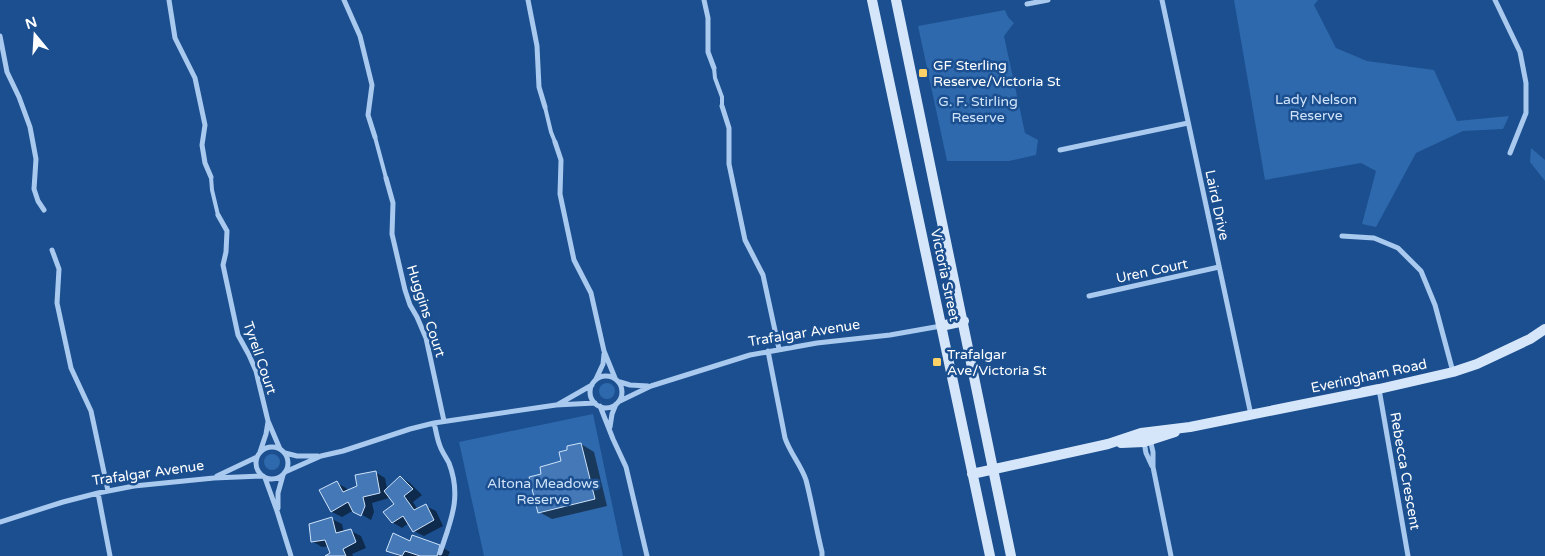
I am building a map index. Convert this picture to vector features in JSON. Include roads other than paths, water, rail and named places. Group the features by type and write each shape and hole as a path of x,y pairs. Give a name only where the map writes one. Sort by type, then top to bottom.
{"street":[{"path":"169,0 175,38 195,78 205,125 202,145 205,163 211,177"},
{"path":"344,0 360,36 372,85 368,115 375,136"},
{"path":"528,0 537,46 539,87 545,107"},
{"path":"704,0 708,18 708,52 714,68"},
{"name":"Victoria Street","path":"872,0 990,556"},
{"name":"Victoria Street","path":"896,0 964,321 1011,556"},
{"path":"1027,4 1048,0"},
{"name":"Laird Drive","path":"1162,0 1251,415"},
{"path":"1495,0 1520,52 1526,83 1526,113 1510,153"},
{"path":"0,36 7,72 30,127 36,159 34,189 38,202 44,210"},
{"path":"722,106 729,128 729,164 745,240 763,275 779,349"},
{"path":"1060,150 1188,123"},
{"path":"555,142 561,160 560,194 572,253 575,264 591,293 604,351 623,392 612,414 610,430"},
{"name":"Huggins Court","path":"386,178 394,203 392,234 410,306 426,338 444,421"},
{"name":"Tyrell Court","path":"218,215 226,231 226,252 223,265 238,335 256,371 268,421 283,451"},
{"path":"1342,236 1374,238 1398,248 1421,271 1435,305 1453,372"},
{"path":"52,250 59,269 58,303 71,368 91,411 108,491"},
{"name":"Uren Court","path":"1089,296 1219,267"},
{"name":"Trafalgar Avenue","path":"618,403 651,386 732,360 768,351 897,334 964,321"},
{"name":"Everingham Road","path":"972,474 1453,372 1477,364 1530,339 1545,329"},
{"path":"604,351 603,364 593,383 591,395 598,405 624,460 647,556"},
{"path":"768,351 785,438 805,479 822,556"},
{"path":"556,405 605,376 617,380"},
{"name":"Trafalgar Avenue","path":"617,380 630,385 651,386"},
{"name":"Rebecca Crescent","path":"1378,389 1408,556"},
{"path":"264,477 275,479 320,456 434,423 556,405 598,405 608,408 618,403"},
{"name":"Tyrell Court","path":"258,454 266,434 268,421"},
{"path":"434,423 439,445 449,463 455,490 452,519 440,553"},
{"path":"1147,438 1153,452 1152,467 1170,556"},
{"path":"290,556 277,511 264,477 256,467 258,454 270,447 297,456 320,456"},
{"path":"277,511 278,493 288,463 283,451"},
{"name":"Trafalgar Avenue","path":"214,478 258,454"},
{"name":"Trafalgar Avenue","path":"0,522 62,502 108,491 157,483 214,478 264,477"},
{"path":"98,493 110,556"}],"lane":[{"path":"714,68 715,78 722,97 722,106"},
{"path":"545,107 555,142"},
{"path":"375,136 386,178"},
{"path":"211,177 218,215"}],"place":[{"name":"GF Sterling Reserve/Victoria St","path":"923,73"},
{"name":"Trafalgar Ave/Victoria St","path":"937,362"}],"park label":[{"name":"Lady Nelson Reserve","path":"1316,108"},
{"name":"G. F. Stirling Reserve","path":"978,109"},
{"name":"Altona Meadows Reserve","path":"543,492"}]}
